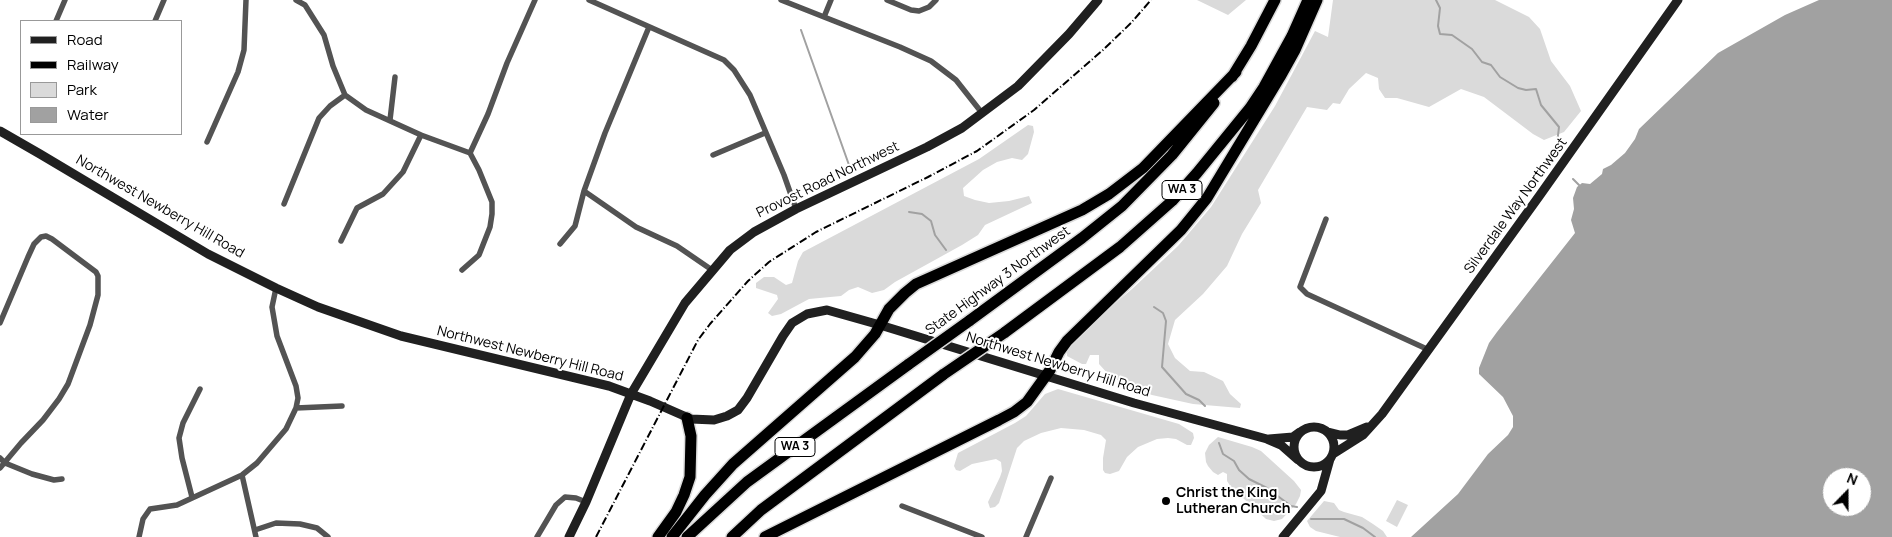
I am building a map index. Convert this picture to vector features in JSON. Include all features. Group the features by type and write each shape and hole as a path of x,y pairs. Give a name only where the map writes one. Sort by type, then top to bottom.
{"highway":[{"name":"State Highway 3 Northwest","path":"687,537 747,482 1088,233 1135,194 1188,137 1236,72 1274,0"},
{"name":"WA 3","path":"732,537 772,501 1120,247 1172,201 1234,129 1259,94 1292,36 1308,0"},
{"path":"765,537 1006,417 1027,402 1046,376 1067,341 1181,230 1207,198 1295,50 1317,0"},
{"path":"672,537 705,495 733,464 855,357 868,343 893,304 916,284 1082,210 1122,186 1154,158 1236,72"},
{"path":"658,537 676,512 690,477 691,436 687,418"}],"main road":[{"name":"Provost Road Northwest","path":"569,537 586,502 631,394 685,303 730,250 754,232 796,209 928,147 962,128 1018,86 1069,34 1098,0"},
{"name":"Silverdale Way Northwest","path":"1332,457 1363,435 1429,350 1678,0"},
{"name":"Northwest Newberry Hill Road","path":"0,131 194,246 276,288 334,314 401,336 593,382 631,394 687,418 714,420 738,410 792,323 812,312 827,310 1134,403 1267,439 1281,445 1298,460"},
{"path":"1323,488 1318,474 1298,460 1293,446 1296,437 1301,431 1314,427 1336,435 1348,435 1372,425"},
{"name":"Northwest Newberry Hill Road","path":"1267,439 1293,437 1301,431"},
{"path":"1283,537 1316,499 1323,488 1332,457 1333,441 1326,431"},
{"path":"1306,466 1319,467 1332,457"}],"street":[{"path":"56,20 65,0"},
{"path":"155,20 164,0"},
{"path":"207,142 238,72 244,50 246,0"},
{"path":"296,0 304,5 324,35 333,66 345,95 366,110 421,135 470,154 480,170 492,202 490,228 479,254 462,270"},
{"path":"470,154 535,0"},
{"path":"589,0 724,60 742,80 784,175 796,209"},
{"path":"781,0 931,61 956,80 982,113"},
{"path":"824,17 831,0"},
{"path":"887,0 919,11 929,8 936,0"},
{"path":"560,244 575,226 584,191 604,133 649,27"},
{"path":"390,120 395,77"},
{"path":"284,204 319,118 330,106 345,95"},
{"path":"713,155 765,133"},
{"path":"341,241 357,208 383,194 403,172 421,135"},
{"path":"584,191 636,227 677,246 712,270"},
{"path":"1326,219 1300,287 1307,294 1429,350"},
{"path":"0,323 31,250 40,237 46,236 52,239 96,272 98,276 98,295 90,324 68,384 54,406 0,468"},
{"path":"139,537 143,519 150,509 177,505 242,475 257,463 286,429 296,408 298,398 296,386 277,336 272,307 276,288"},
{"path":"192,498 182,458 180,438 183,423 200,389"},
{"path":"296,408 342,406"},
{"path":"0,458 5,463 43,477 54,480 62,479"},
{"path":"242,475 255,534 276,523 300,524 317,528 328,537"},
{"path":"1026,537 1050,478"},
{"path":"537,537 556,505 565,497 576,498 586,502"},
{"path":"902,506 982,537"}],"green space":[{"path":"1197,0 1246,0 1228,15"},
{"path":"1333,0 1495,0 1529,17 1540,29 1551,61 1570,86 1581,111 1564,132 1544,140 1533,134 1484,97 1461,89 1429,107 1397,98 1385,98 1379,89 1378,78 1366,73 1349,89 1340,104 1333,103 1327,110 1307,107 1258,190 1261,203 1242,234 1227,266 1203,294 1175,320 1168,344 1175,358 1190,371 1204,372 1223,381 1230,394 1241,404 1240,408 1193,404 1152,395 1122,383 1109,375 1099,364 1099,355 1090,355 1086,364 1082,364 1067,356 1067,349 1080,333 1132,289 1178,246 1211,207 1275,106 1315,31 1328,37"},
{"path":"1028,125 1033,126 1034,132 1028,154 1022,160 1012,158 997,162 983,170 963,188 964,196 975,200 989,203 1029,196 1032,203 985,225 978,235 884,290 872,293 858,287 849,290 841,296 809,299 781,314 772,316 768,313 778,299 777,295 756,288 756,283 764,277 774,277 786,285 792,283 798,261 803,252 979,159"},
{"path":"1058,389 1179,424 1193,433 1194,438 1191,445 1168,438 1157,439 1138,447 1127,457 1119,471 1110,474 1105,473 1103,470 1106,440 1101,435 1084,430 1061,428 1041,433 1024,441 1017,448 999,503 995,507 990,508 988,502 1002,471 1001,462 996,459 972,464 960,471 956,470 954,466 958,453 1026,416 1045,394"},
{"path":"1218,437 1261,451 1294,481 1301,490 1300,496 1296,504 1282,519 1274,521 1266,519 1231,487 1227,481 1227,474 1223,472 1218,475 1208,466 1205,453 1209,445"},
{"path":"1397,500 1408,505 1397,527 1386,521"},
{"path":"1324,501 1334,503 1339,510 1362,517 1383,531 1387,537 1340,537 1316,531 1310,527 1307,521"}],"water":[{"path":"1819,0 1892,0 1892,537 1411,537 1458,494 1488,454 1508,435 1513,427 1513,416 1503,397 1479,374 1479,368 1489,343 1575,233 1571,220 1574,209 1573,198 1577,187 1582,183 1590,184 1602,174 1603,169 1625,153 1635,139 1639,129 1718,53 1785,15"}],"waterway":[{"path":"1436,0 1440,8 1438,26 1440,34 1452,35 1472,49 1482,62 1491,65 1500,77 1518,88 1526,90 1536,89 1541,105 1559,127 1556,152"},
{"path":"801,30 849,165"},
{"path":"1573,179 1579,185"},
{"path":"909,212 922,214 931,221 935,235 946,250"},
{"path":"1154,307 1163,313 1166,321 1162,367 1186,394 1199,400 1205,406"},
{"path":"1219,443 1223,454 1234,461 1239,470 1249,479 1267,488 1291,506 1297,507"},
{"path":"1311,519 1344,519 1363,528 1375,537"}],"railway":[{"path":"596,537 698,340 748,281 769,262 816,232 977,151 1034,110 1103,50 1131,23 1151,0"}],"place":[{"name":"Christ the King Lutheran Church","path":"1166,501"}]}
